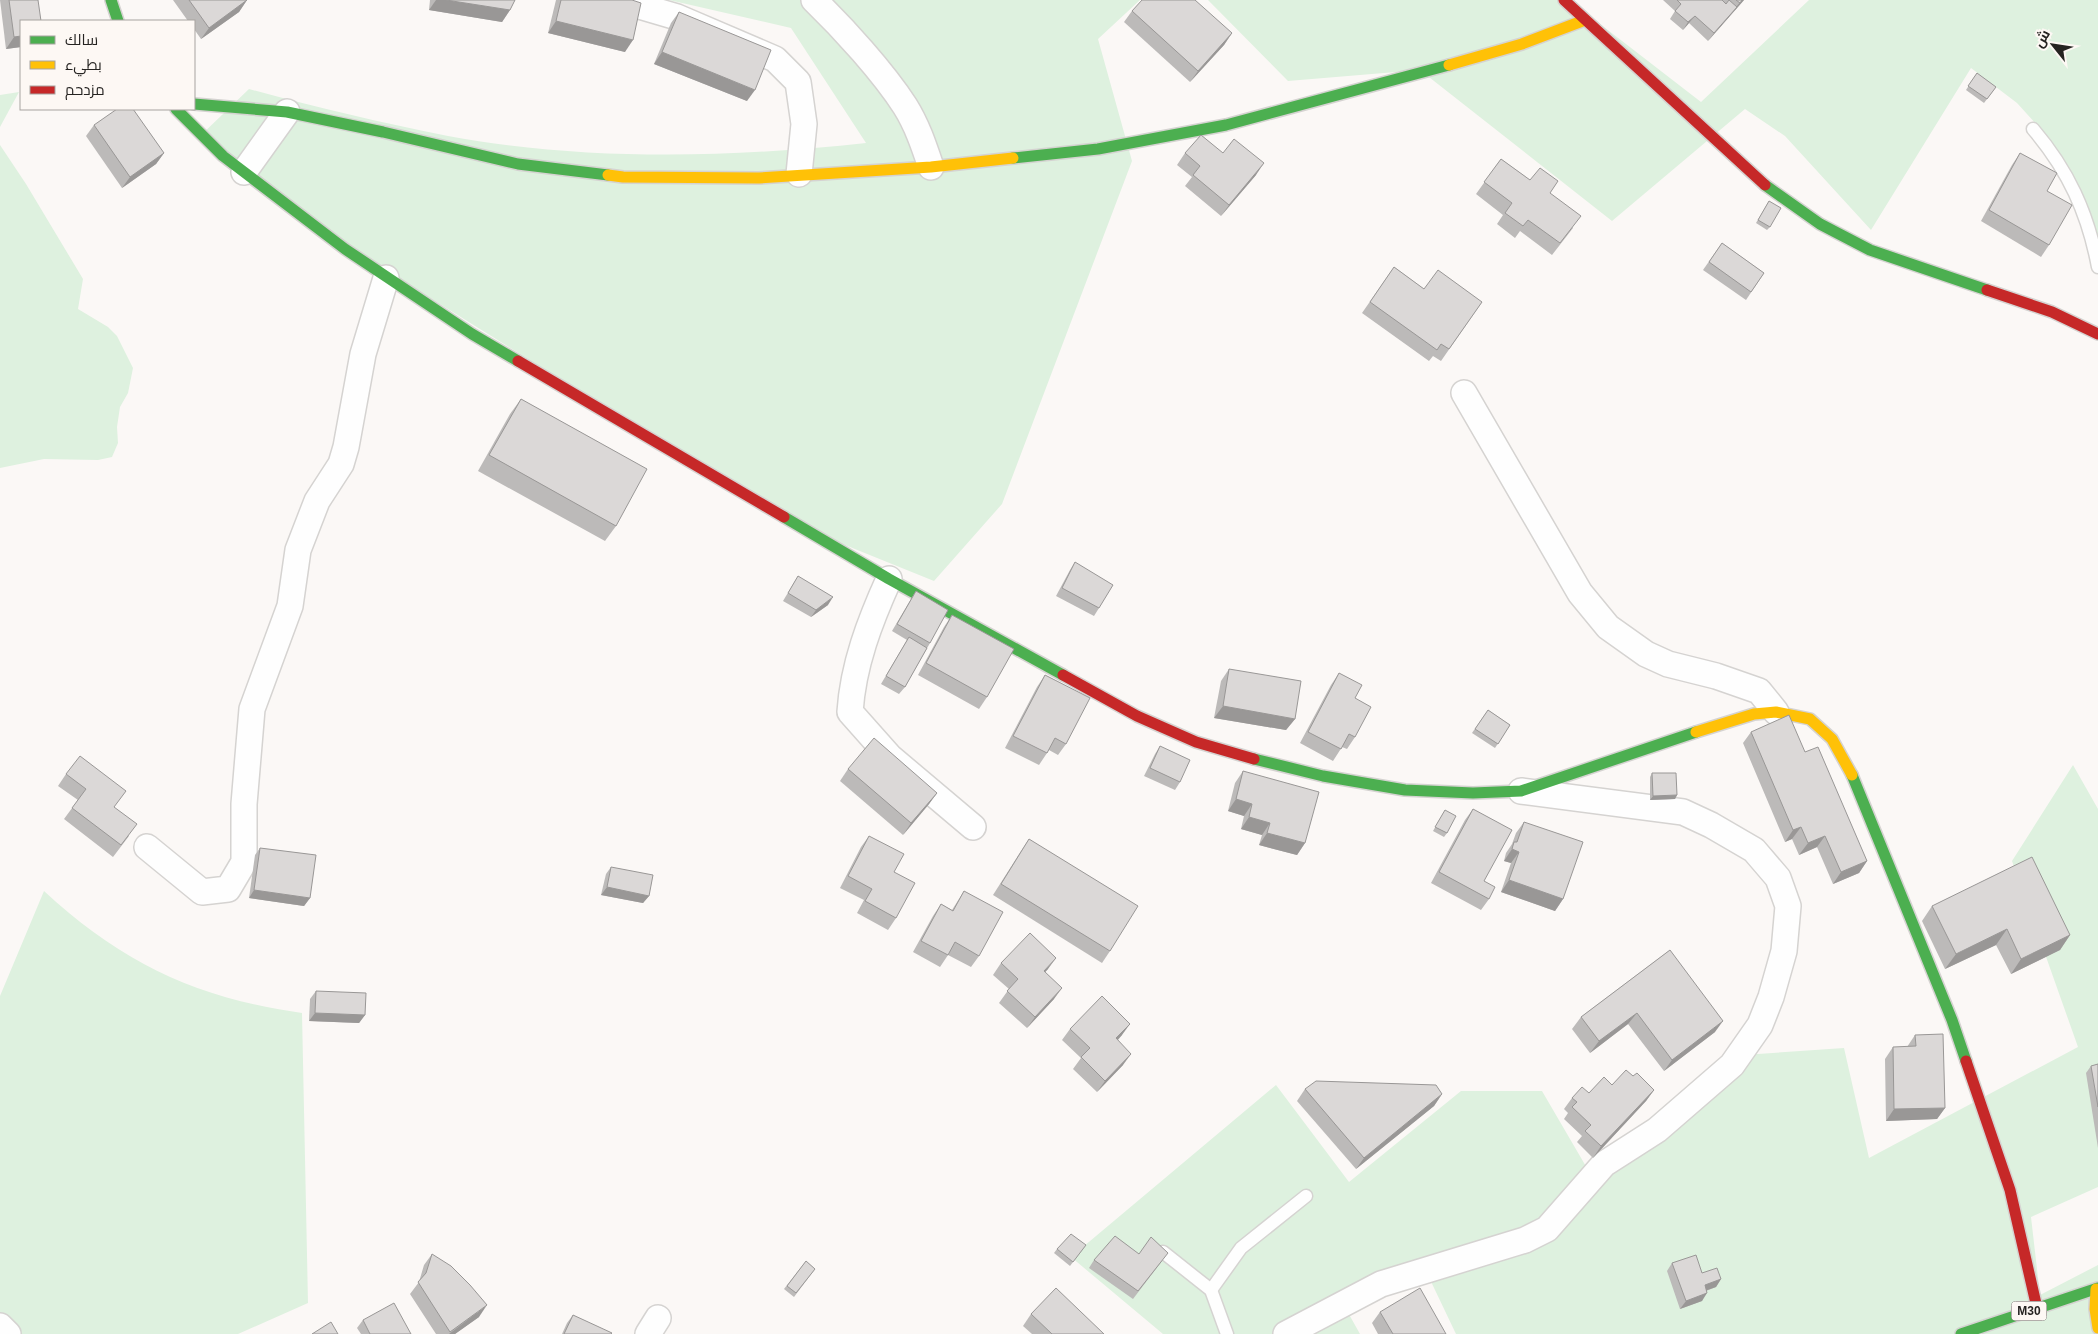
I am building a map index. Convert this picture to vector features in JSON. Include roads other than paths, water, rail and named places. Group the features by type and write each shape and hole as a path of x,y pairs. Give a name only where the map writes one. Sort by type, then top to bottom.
{"main road":[{"path":"112,0 118,20"},
{"path":"1564,0 1757,180 1820,224 1870,250 2045,309 2074,321 2098,334"},
{"path":"195,104 287,112 383,132 518,164 623,177 750,179 799,174 931,167 1098,149 1226,125 1417,75 1522,44 1585,20"},
{"path":"177,110 223,156 244,172 386,278 472,334 889,579 1137,716 1196,742 1268,763 1323,776 1405,790 1473,793 1521,791 1754,714 1776,712 1810,719 1832,739 1851,772 1952,1020 2010,1190 2038,1308"},
{"path":"2097,1289 2096,1309 2098,1328"},
{"name":"M30","path":"1960,1334 2097,1289"}],"street":[{"path":"619,0 677,17 775,58 798,82 804,124 799,174"},
{"path":"814,0 854,44 905,106 922,139 931,167"},
{"path":"244,172 287,112"},
{"path":"148,847 202,892 228,889 244,862 244,804 252,708 290,606 298,550 317,501 340,464 346,447 363,354 386,278"},
{"path":"1464,393 1580,593 1608,628 1646,654 1668,664 1759,691 1776,712"},
{"path":"889,579 874,613 863,646 852,689 850,712 890,757 973,827"},
{"path":"1286,1334 1381,1284 1525,1240 1547,1229 1604,1164 1657,1130 1732,1065 1760,1025 1784,951 1788,906 1778,878 1754,850 1711,825 1683,812 1521,791"},
{"path":"0,1326 8,1334"}],"lane":[{"path":"2033,129 2054,154 2069,180 2082,209 2098,267"},
{"path":"1211,1290 1241,1248 1306,1196"},
{"path":"1163,1252 1211,1290 1227,1334"}]}
